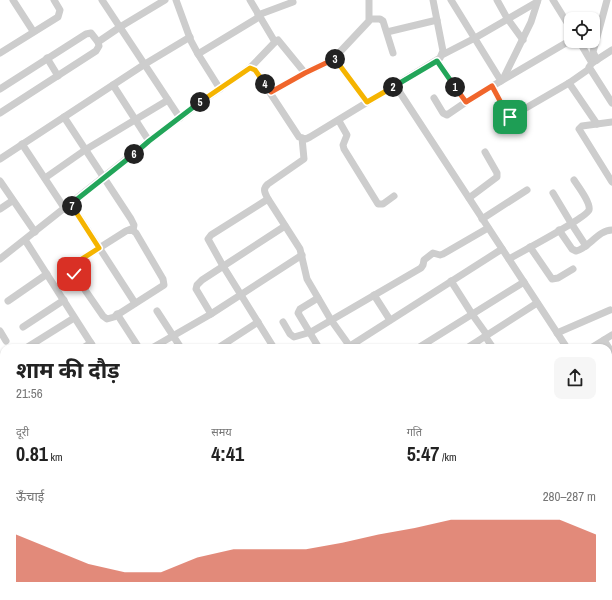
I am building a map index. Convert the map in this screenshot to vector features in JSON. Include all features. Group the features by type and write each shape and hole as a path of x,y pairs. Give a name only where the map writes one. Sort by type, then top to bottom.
{"street":[{"path":"13,0 33,31"},
{"path":"0,53 33,31 58,17 60,10 54,0"},
{"path":"102,0 180,118"},
{"path":"98,42 165,0"},
{"path":"176,0 198,54 220,89"},
{"path":"250,0 274,42"},
{"path":"271,92 334,58 367,24 370,19 369,0"},
{"path":"433,0 442,51 440,58 466,102"},
{"path":"451,0 502,80"},
{"path":"553,0 564,18"},
{"path":"499,1 507,18 523,40"},
{"path":"502,80 531,22 537,1"},
{"path":"250,68 255,70 271,92 297,134 302,138 310,137 537,1"},
{"path":"198,54 259,16 293,2"},
{"path":"592,64 593,52 605,2"},
{"path":"370,19 382,20 393,54"},
{"path":"387,32 437,20"},
{"path":"0,89 47,58 89,33 98,42 99,46 96,51 0,113"},
{"path":"0,159 145,64 190,37"},
{"path":"0,260 149,141 250,68 274,42 278,40 280,41 305,73"},
{"path":"434,98 445,115 450,113 492,86 564,44"},
{"path":"583,48 612,103"},
{"path":"492,86 510,117 569,83 612,50"},
{"path":"47,58 58,76"},
{"path":"334,58 367,102"},
{"path":"569,83 597,124"},
{"path":"113,85 149,141"},
{"path":"395,85 564,344"},
{"path":"45,178 85,150 168,100"},
{"path":"64,117 131,219 134,225 134,230 164,282 162,286 110,319 105,319 72,269 74,264 126,231 131,229 134,230"},
{"path":"339,121 347,136 343,145 344,149 378,204 383,204 394,196"},
{"path":"612,122 582,126 579,128 579,131 612,182"},
{"path":"302,138 304,159 265,187 264,190 268,199 298,245 302,255 306,275 318,298 331,320 349,344"},
{"path":"22,144 45,178 99,248 135,303"},
{"path":"469,198 498,177 485,152"},
{"path":"509,259 586,214 589,209 588,203 574,180"},
{"path":"0,181 34,232"},
{"path":"482,219 527,190"},
{"path":"553,193 570,224 586,246"},
{"path":"268,199 209,237 209,241 272,344"},
{"path":"0,209 12,201"},
{"path":"210,314 196,287 202,280 285,226"},
{"path":"283,322 292,336 296,337 309,332 421,268 424,260 431,254 435,253 441,255 488,228"},
{"path":"559,230 574,250 579,250 606,231 612,230"},
{"path":"25,240 91,344"},
{"path":"530,247 552,279 558,278 573,269"},
{"path":"355,344 390,320 502,249"},
{"path":"158,344 210,314 302,255"},
{"path":"8,301 47,274"},
{"path":"451,281 491,344"},
{"path":"424,344 524,282"},
{"path":"374,295 390,320"},
{"path":"316,344 298,311 318,298"},
{"path":"23,327 64,300"},
{"path":"473,344 537,302"},
{"path":"557,333 610,310"},
{"path":"157,311 179,344"},
{"path":"117,314 136,344"},
{"path":"32,344 74,318"},
{"path":"224,344 258,322"},
{"path":"0,331 6,341"},
{"path":"598,344 612,335"},
{"path":"604,340 606,344"}],"route":[{"path":"74,274 72,269 74,264 99,248 71,204 149,141 250,68 255,70 271,92 305,73 322,66 334,58 367,102 437,61 466,102 492,86 510,117"}]}
